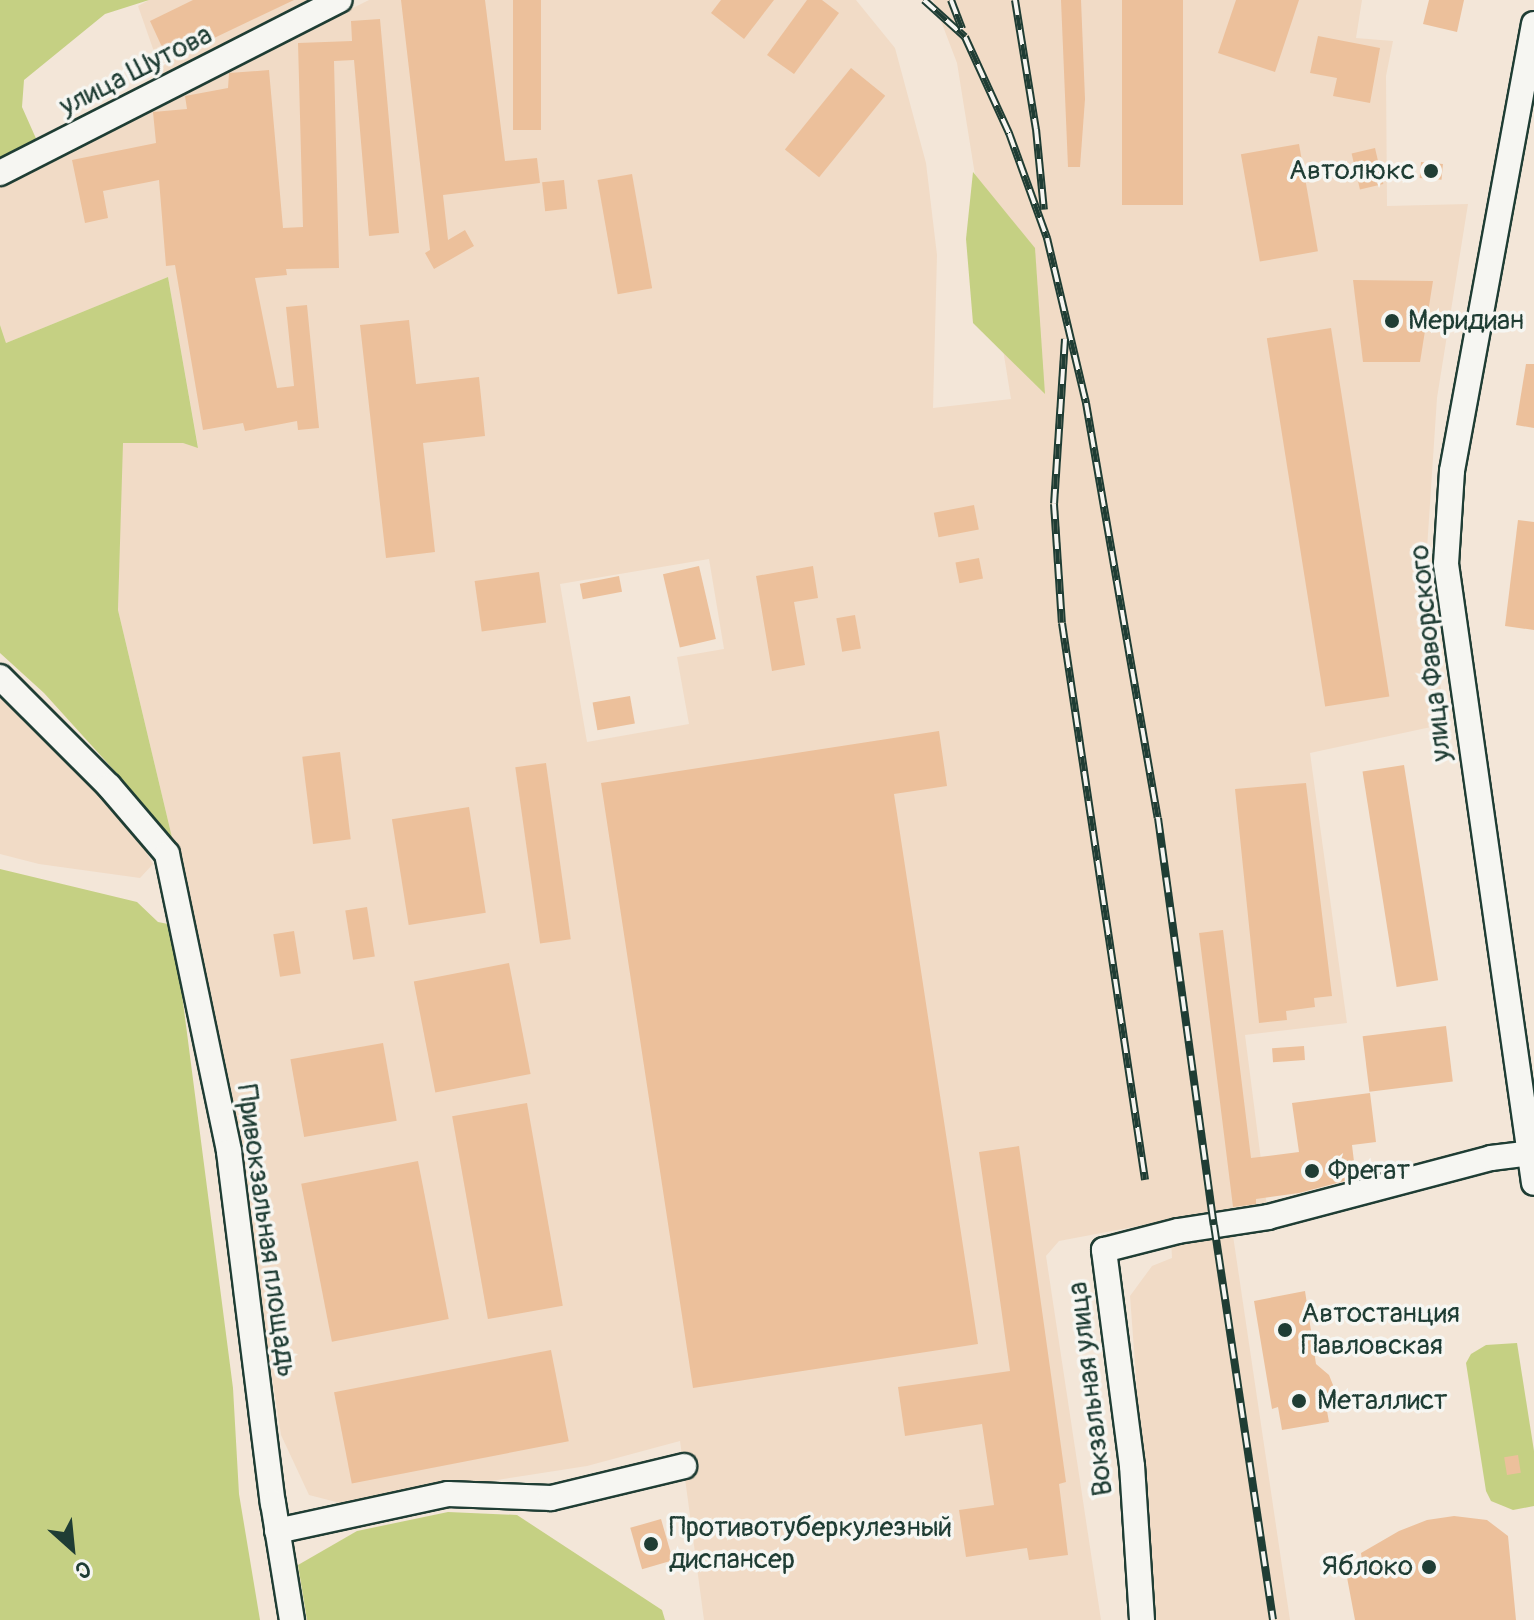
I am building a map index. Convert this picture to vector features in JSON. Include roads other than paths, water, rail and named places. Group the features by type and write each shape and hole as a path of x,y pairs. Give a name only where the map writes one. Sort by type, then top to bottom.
{"street":[{"name":"улица Шутова","path":"0,173 340,0"},
{"name":"улица Фаворского","path":"1534,24 1452,471 1446,564 1534,1183"},
{"name":"Привокзальная площадь","path":"0,677 99,776 167,854 229,1152 277,1531 292,1620"},
{"name":"Вокзальная улица","path":"1142,1620 1132,1466 1104,1250 1178,1231 1268,1217 1491,1158 1529,1153"},
{"path":"277,1531 448,1494 551,1498 684,1466"}],"railway":[{"path":"924,0 965,37 1009,133 1047,238 1086,403 1158,818 1273,1620"},
{"path":"951,0 962,29"},
{"path":"1015,0 1036,129 1044,210"},
{"path":"1065,339 1054,504 1062,623 1145,1180"}],"place":[{"name":"Автолюкс","path":"1431,171"},
{"name":"Меридиан","path":"1392,321"},
{"name":"Фрегат","path":"1312,1171"},
{"name":"Автостанция Павловская","path":"1285,1330"},
{"name":"Металлист","path":"1299,1401"},
{"name":"Противотуберкулезный диспансер","path":"651,1544"},
{"name":"Яблоко","path":"1429,1567"}]}
